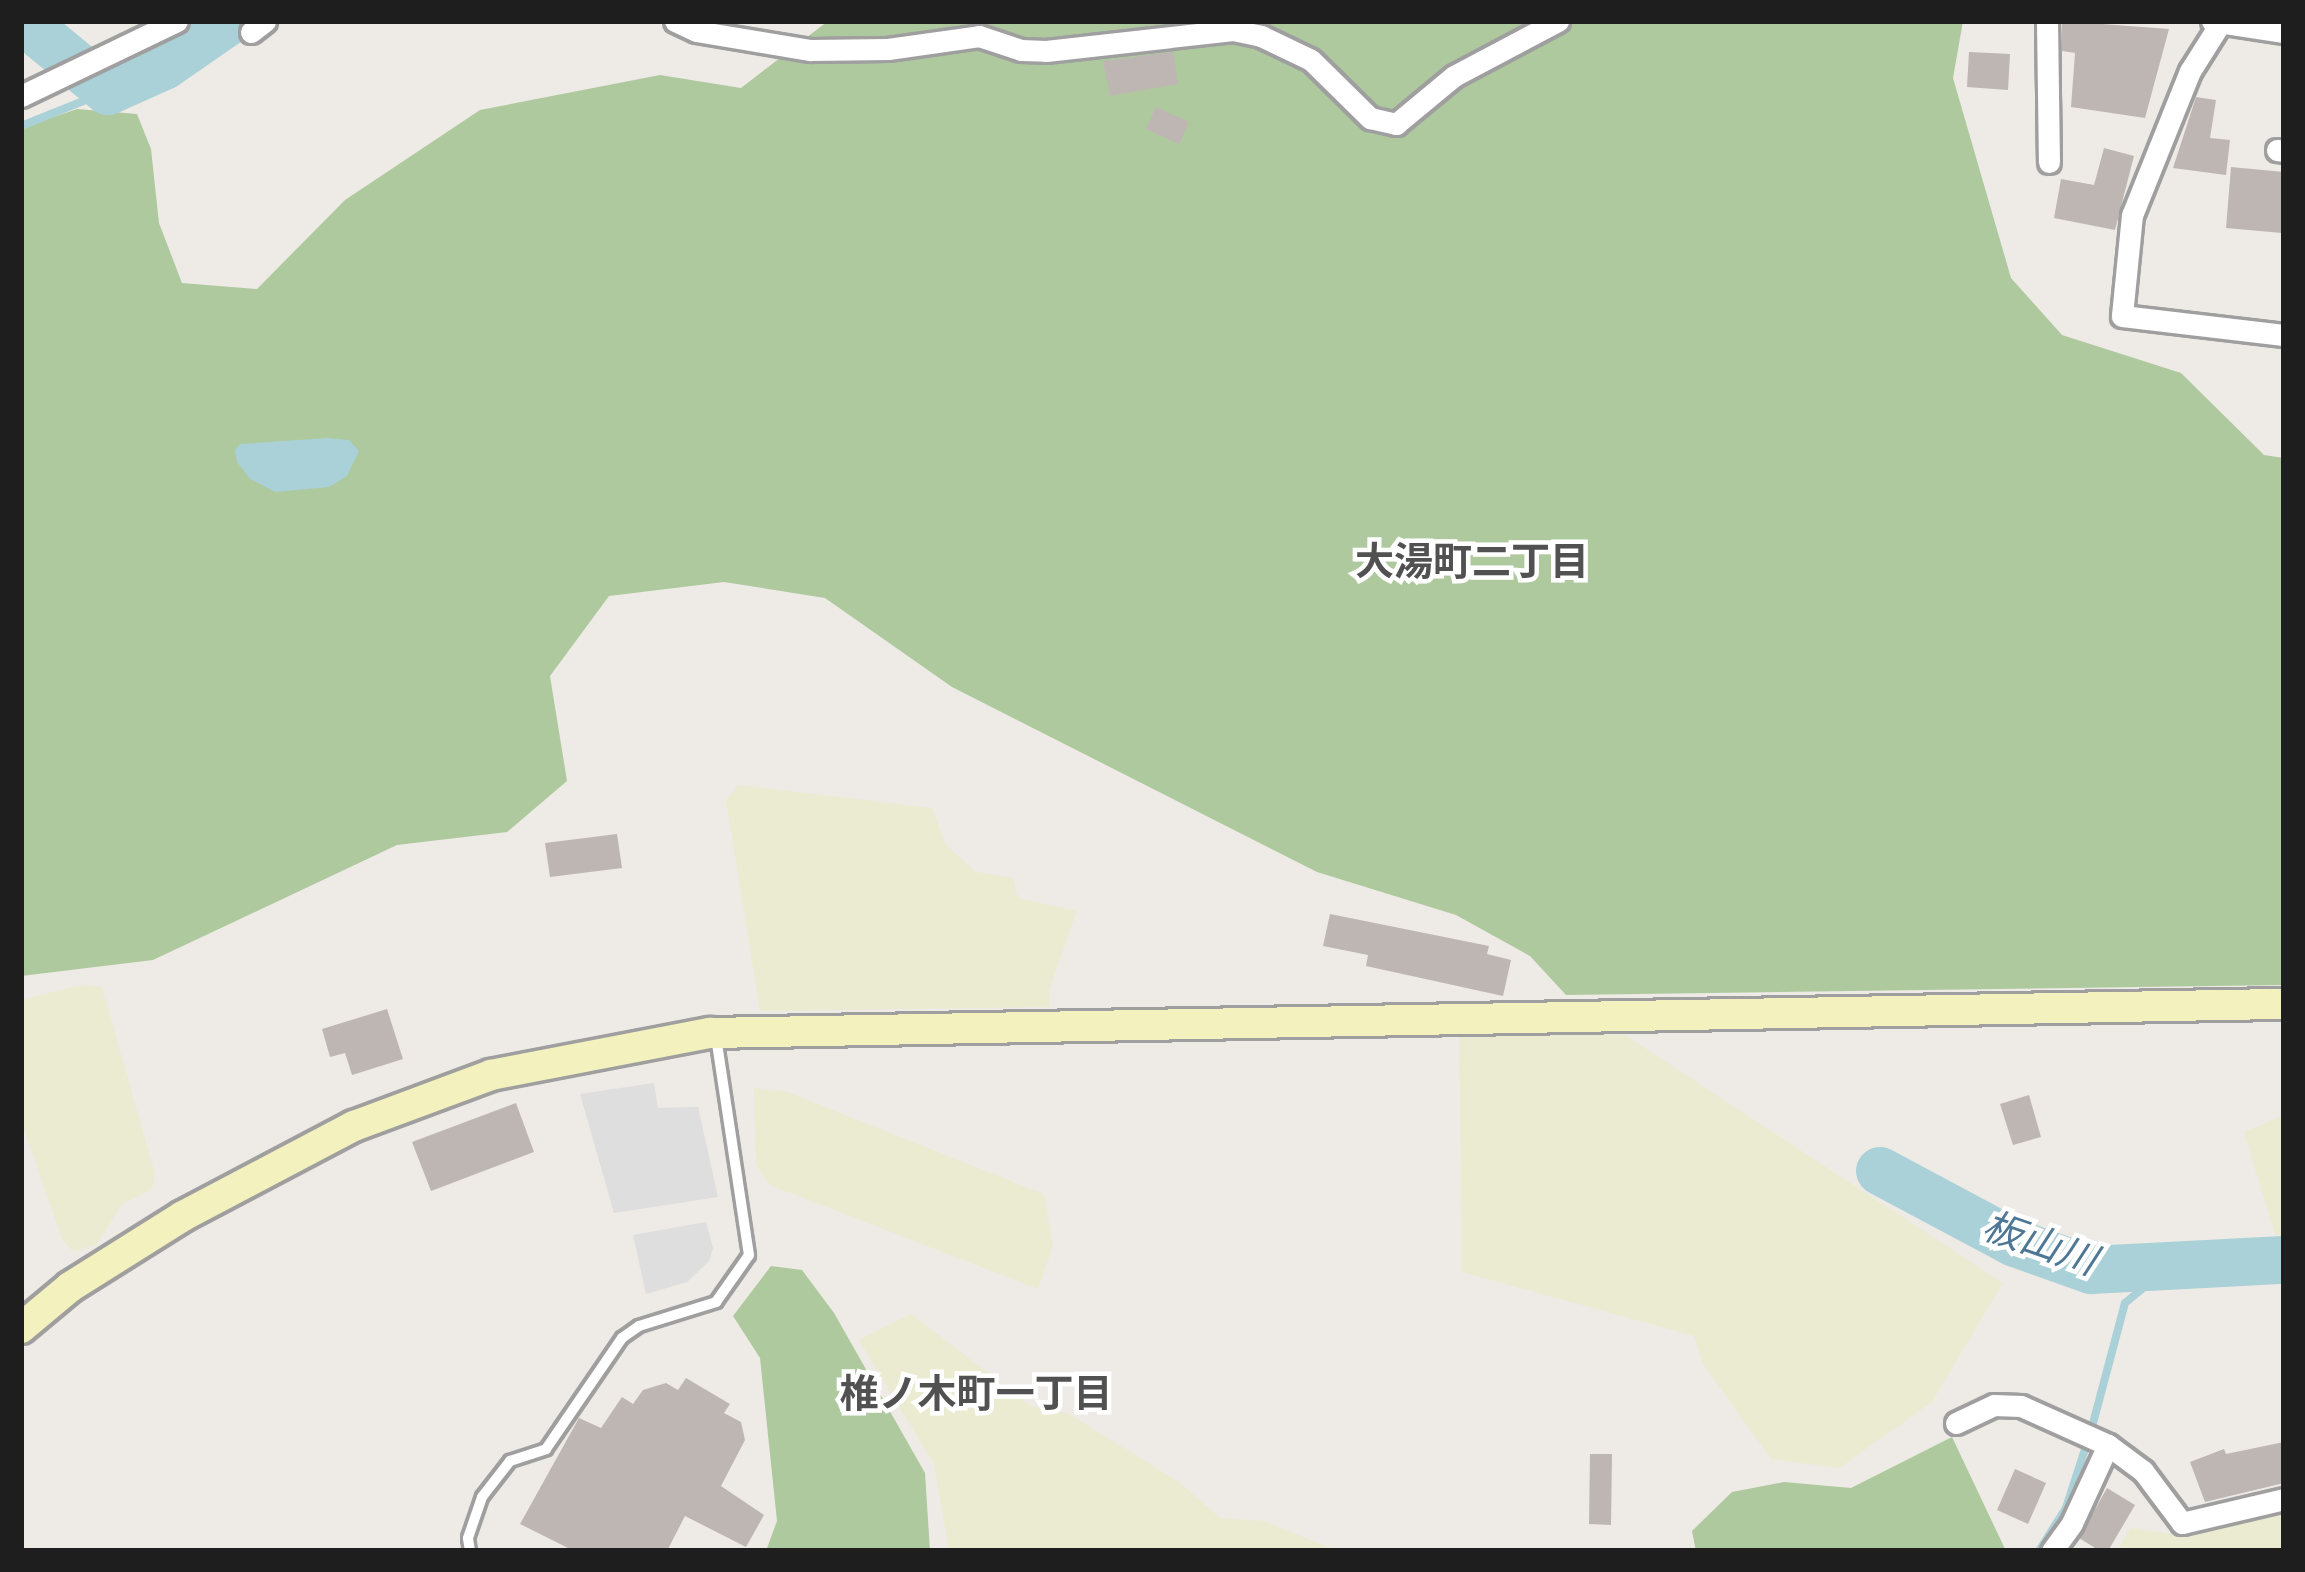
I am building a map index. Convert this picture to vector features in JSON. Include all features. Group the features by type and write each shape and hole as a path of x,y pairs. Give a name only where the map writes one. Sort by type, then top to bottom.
{"street":[{"path":"21,96 177,21"},
{"path":"675,21 696,31 810,50 888,49 960,35 1046,51 1232,30 1261,36 1311,60 1370,118 1396,124 1454,76 1558,21"},
{"path":"2047,21 2049,162"},
{"path":"2284,32 2217,22 2190,70 2132,215 2122,316 2284,335"},
{"path":"21,1328 70,1287 183,1216 354,1126 491,1075 716,1033 2284,1004"},
{"path":"1956,1423 1994,1405 2021,1406 2108,1445 2143,1471 2182,1522 2284,1499"},
{"path":"2052,1551 2072,1523 2108,1445"}],"lane":[{"path":"470,1551 468,1538 482,1497 510,1461 546,1449 622,1337 640,1326 716,1301 749,1255 716,1033"}],"green space":[{"path":"828,21 1963,21 1953,78 2011,278 2062,335 2181,373 2264,455 2284,458 2284,985 1566,995 1530,956 1456,915 1317,872 952,687 825,598 724,582 609,596 550,676 567,781 507,832 397,845 153,960 21,976 21,128 77,109 137,114 151,149 159,223 182,283 257,289 345,200 480,110 660,75 741,88"},
{"path":"739,785 932,808 946,845 976,872 1013,878 1018,898 1077,911 1049,990 1050,1007 760,1011 726,800"},
{"path":"81,985 102,987 155,1174 151,1190 122,1204 97,1244 73,1252 62,1239 21,1121 21,1000"},
{"path":"1459,1032 1625,1035 2003,1283 1932,1402 1839,1468 1771,1459 1703,1364 1694,1336 1462,1272"},
{"path":"754,1088 787,1092 1044,1194 1053,1245 1038,1289 770,1185 756,1165"},
{"path":"2284,1115 2284,1235 2275,1235 2244,1132"},
{"path":"771,1266 802,1270 834,1313 925,1473 930,1551 766,1551 777,1521 760,1358 733,1316"},
{"path":"911,1314 1031,1406 1069,1414 1179,1482 1220,1518 1263,1521 1339,1551 949,1551 934,1464 859,1340"},
{"path":"1952,1437 2006,1551 1696,1551 1692,1531 1732,1492 1784,1482 1851,1488"},
{"path":"2284,1509 2284,1551 2117,1551 2130,1528 2173,1534"}],"shaded area":[{"path":"654,1083 658,1108 698,1107 718,1197 614,1213 580,1094"},
{"path":"706,1222 713,1248 709,1261 687,1282 646,1294 633,1235"}],"water":[{"path":"349,440 359,451 347,476 329,487 275,492 250,479 237,462 235,450 240,444"}],"building":[{"path":"2062,21 2169,29 2145,118 2071,107 2075,53 2062,51"},
{"path":"1173,52 1178,84 1110,96 1103,61"},
{"path":"1969,52 2010,54 2008,90 1967,87"},
{"path":"2196,97 2216,100 2210,138 2230,140 2226,175 2173,168"},
{"path":"1156,107 1189,122 1179,144 1146,129"},
{"path":"2104,148 2134,156 2115,230 2054,218 2061,179 2094,185"},
{"path":"2231,167 2284,172 2282,233 2226,228"},
{"path":"617,834 622,868 550,877 545,843"},
{"path":"1330,914 1489,946 1487,954 1511,960 1503,996 1366,966 1368,955 1323,946"},
{"path":"387,1009 403,1059 352,1075 345,1053 330,1057 322,1029"},
{"path":"2029,1095 2041,1137 2013,1145 2000,1104"},
{"path":"516,1103 534,1152 431,1191 412,1142"},
{"path":"686,1378 730,1404 724,1413 741,1422 745,1440 721,1486 764,1515 746,1547 685,1516 667,1551 574,1551 520,1524 579,1418 601,1428 622,1397 633,1404 643,1390 666,1383 678,1390"},
{"path":"2284,1442 2284,1483 2205,1502 2190,1462 2224,1449 2226,1454"},
{"path":"1590,1454 1612,1454 1611,1525 1589,1524"},
{"path":"2015,1469 2046,1483 2028,1524 1997,1510"},
{"path":"2107,1488 2135,1505 2108,1551 2100,1551 2079,1538"}],"waterway":[{"path":"23,21 108,91 164,66 229,21"},
{"path":"21,126 108,91"},
{"name":"板山川","path":"1880,1171 2015,1243 2091,1270 2284,1260"},
{"path":"2092,1427 2125,1303 2160,1274 2217,1264"},
{"path":"2039,1551 2066,1508 2087,1443"}],"district":[{"name":"大湯町二丁目","path":"1472,561"},
{"name":"椎ノ木町一丁目","path":"976,1393"}]}
